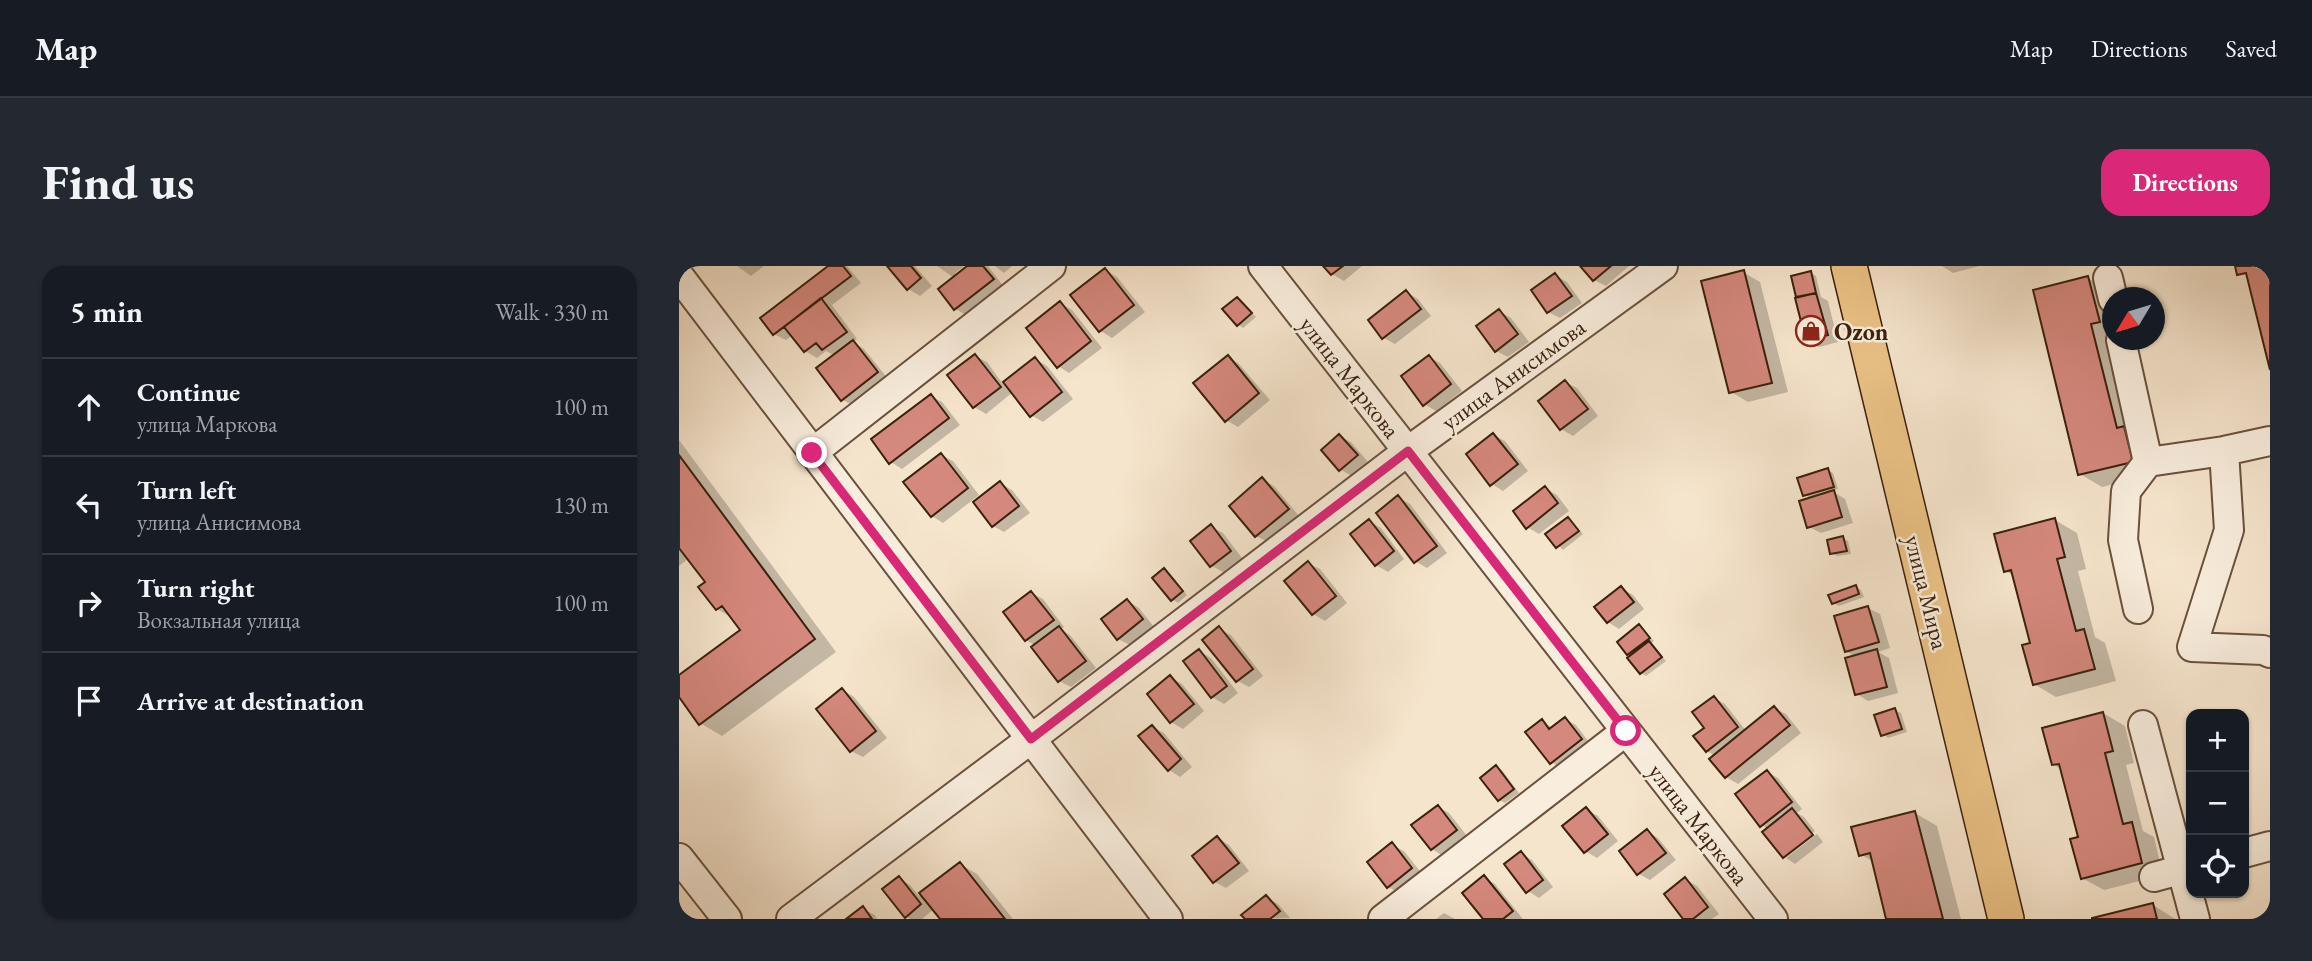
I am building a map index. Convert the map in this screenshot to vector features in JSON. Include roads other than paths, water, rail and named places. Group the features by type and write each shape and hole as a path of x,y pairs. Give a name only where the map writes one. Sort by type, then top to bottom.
{"main road":[{"name":"улица Мира","path":"1849,266 2006,919"}],"street":[{"path":"812,453 1051,266"},
{"name":"улица Маркова","path":"1263,266 1773,919"},
{"name":"улица Анисимова","path":"790,919 1408,451 1663,266"},
{"path":"679,276 1168,919"},
{"path":"2123,350 2148,462"},
{"path":"2138,609 2123,540 2126,491 2148,462 2270,441"},
{"path":"2224,451 2229,530 2192,646 2263,650 2270,653"},
{"path":"2143,725 2186,868 2154,877"},
{"path":"1383,919 1626,731"},
{"path":"2249,852 2270,846"},
{"path":"679,858 727,919"},
{"path":"2191,898 2195,919"}],"place":[{"name":"Ozon","path":"1811,331"}]}
